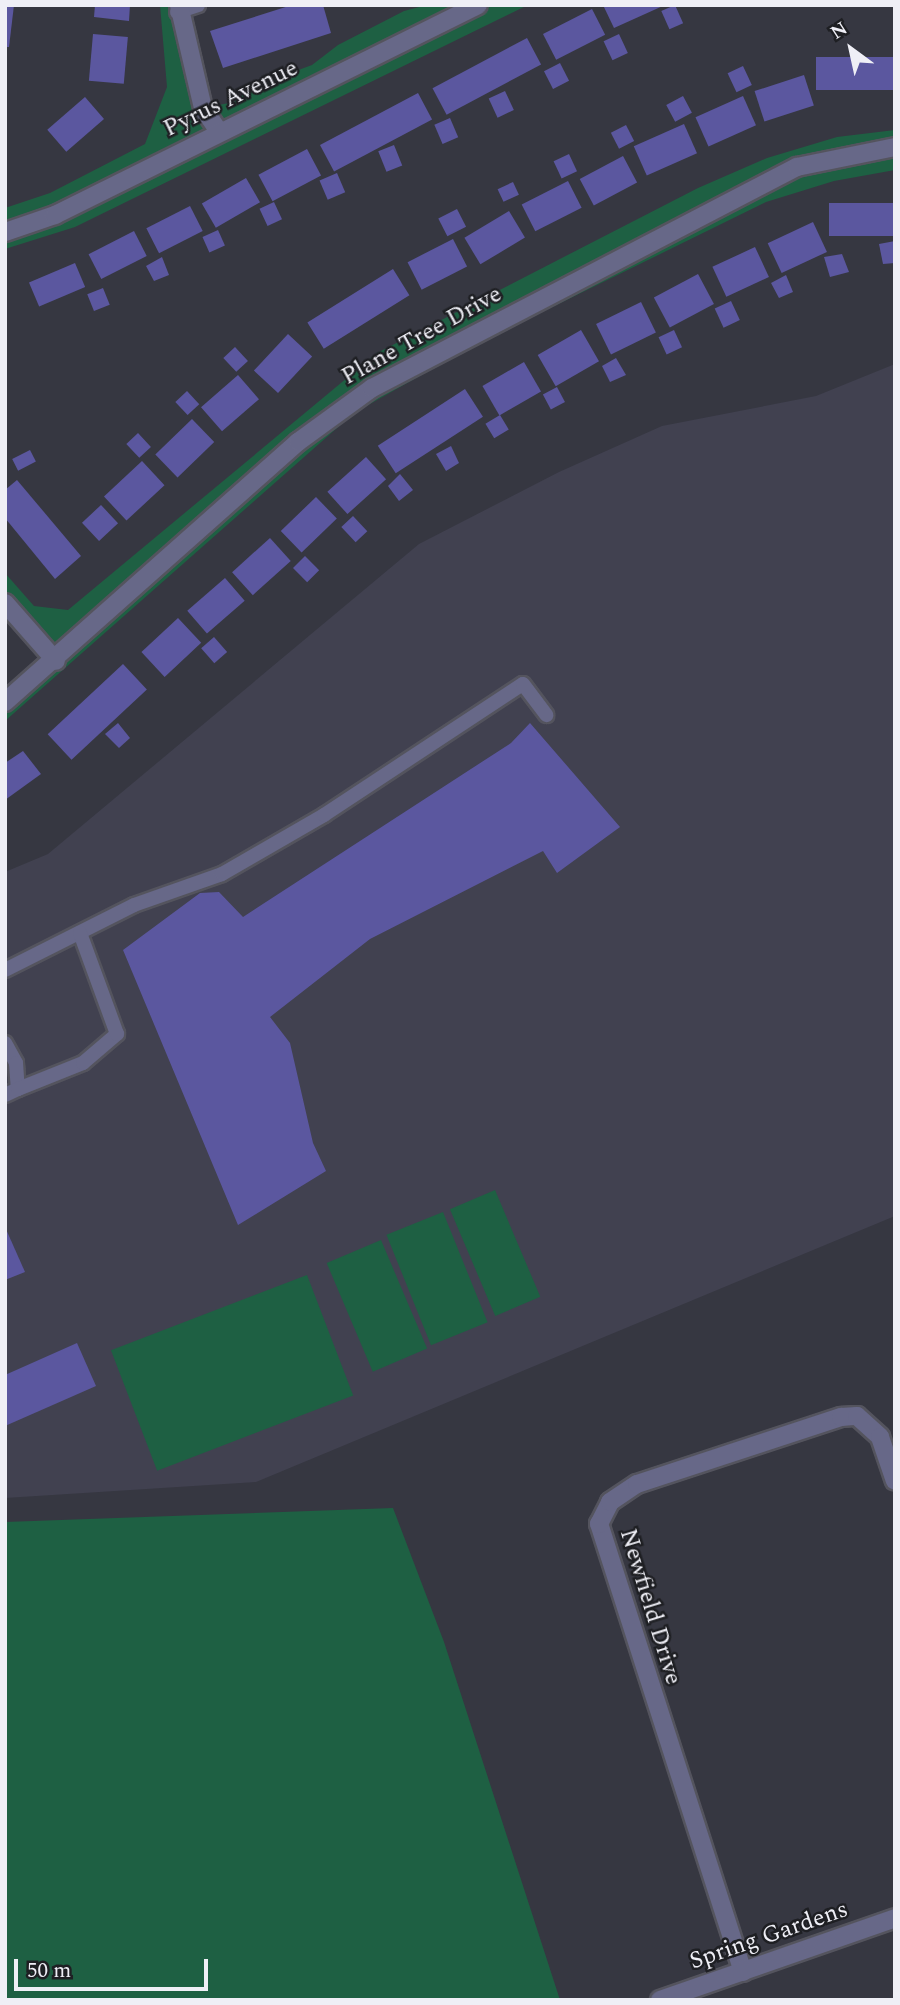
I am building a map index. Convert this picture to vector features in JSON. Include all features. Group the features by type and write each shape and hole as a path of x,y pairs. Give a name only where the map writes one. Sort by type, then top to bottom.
{"street":[{"name":"Pyrus Avenue","path":"5,232 55,215 478,5"},
{"path":"178,9 203,108 219,132"},
{"name":"Plane Tree Drive","path":"5,702 55,661 298,442 372,388 797,167 895,147"},
{"path":"5,603 55,661"},
{"name":"Newfield Drive","path":"743,1972 599,1524 610,1502 637,1484 841,1417 857,1416 880,1437 895,1480"},
{"name":"Spring Gardens","path":"660,2000 895,1918"}],"lane":[{"path":"178,9 198,5"},
{"path":"5,970 134,905 222,874 332,810 523,684 546,715"},
{"path":"11,1092 83,1063 117,1034 80,933"},
{"path":"5,1043 16,1063 11,1092"}],"shaded area":[{"path":"895,364 895,1216 256,1482 5,1498 5,872 48,854 419,544 559,472 662,426 816,396"}],"green space":[{"path":"160,5 198,5 178,12 203,108 234,102 252,87 312,65 338,45 404,11 427,5 528,5 75,227 5,249 5,208 50,193 145,144 167,87"},
{"path":"895,130 895,170 834,181 766,202 471,347 354,413 5,721 5,702 55,661 5,603 5,573 34,606 68,610 377,353 698,188 767,158 837,137"},
{"path":"495,1190 540,1297 495,1316 450,1209"},
{"path":"443,1212 488,1322 431,1345 386,1235"},
{"path":"381,1240 427,1349 373,1372 327,1263"},
{"path":"307,1275 353,1395 157,1471 111,1350"},
{"path":"393,1508 444,1642 560,2000 5,2000 5,1522"}],"building":[{"path":"5,5 14,5 9,47 5,47"},
{"path":"95,5 130,5 129,21 94,17"},
{"path":"292,5 323,5 331,33 223,68 210,31"},
{"path":"603,5 665,5 614,28"},
{"path":"675,5 683,23 669,29 661,11"},
{"path":"592,9 605,35 556,60 543,34"},
{"path":"93,34 128,37 124,84 89,81"},
{"path":"619,34 628,53 612,60 604,41"},
{"path":"527,38 541,64 447,115 433,88"},
{"path":"816,57 895,57 895,90 816,90"},
{"path":"560,63 569,81 553,89 544,71"},
{"path":"743,66 752,85 736,92 728,73"},
{"path":"804,75 814,105 764,122 755,91"},
{"path":"505,91 514,110 498,118 489,99"},
{"path":"418,93 432,119 334,172 320,145"},
{"path":"683,96 692,113 675,122 666,105"},
{"path":"743,96 756,125 709,146 695,117"},
{"path":"85,97 104,119 66,152 47,130"},
{"path":"450,118 458,137 443,144 434,125"},
{"path":"684,124 697,153 647,176 634,146"},
{"path":"626,125 634,141 619,149 611,133"},
{"path":"394,145 402,165 386,172 378,151"},
{"path":"307,149 321,175 273,201 258,175"},
{"path":"569,154 577,171 562,178 554,161"},
{"path":"623,156 637,182 594,205 580,179"},
{"path":"337,173 345,192 328,200 320,180"},
{"path":"246,178 260,202 216,228 202,204"},
{"path":"568,181 582,208 535,231 522,205"},
{"path":"513,182 519,195 504,202 498,189"},
{"path":"274,202 282,219 268,226 259,209"},
{"path":"829,203 895,203 895,236 829,236"},
{"path":"190,206 203,231 159,253 146,228"},
{"path":"457,209 466,227 447,236 438,219"},
{"path":"509,211 525,238 480,264 464,238"},
{"path":"813,222 827,252 782,273 768,243"},
{"path":"218,230 225,246 209,252 202,237"},
{"path":"134,231 147,256 101,279 89,254"},
{"path":"453,239 467,267 422,290 408,262"},
{"path":"895,241 895,263 883,264 879,244"},
{"path":"755,247 769,277 726,297 712,267"},
{"path":"842,254 849,272 830,277 824,257"},
{"path":"162,257 169,275 154,281 146,266"},
{"path":"75,263 85,287 39,306 29,283"},
{"path":"393,269 409,295 324,349 307,323"},
{"path":"698,274 714,304 670,327 654,297"},
{"path":"786,275 793,292 779,298 771,283"},
{"path":"103,288 110,305 94,311 87,294"},
{"path":"731,301 740,320 724,328 715,309"},
{"path":"641,302 656,333 611,354 596,324"},
{"path":"581,330 599,361 556,386 538,355"},
{"path":"674,330 682,347 667,354 659,337"},
{"path":"288,334 312,357 278,393 254,371"},
{"path":"235,347 248,361 236,372 223,358"},
{"path":"616,358 626,375 610,382 602,366"},
{"path":"524,362 541,391 499,415 482,386"},
{"path":"238,375 259,399 222,431 201,407"},
{"path":"557,387 565,402 551,410 543,395"},
{"path":"465,389 483,417 396,473 378,446"},
{"path":"187,391 199,404 188,415 175,402"},
{"path":"500,415 509,430 494,438 485,424"},
{"path":"192,419 214,442 178,477 155,454"},
{"path":"138,433 151,447 139,458 126,444"},
{"path":"451,446 459,463 446,471 436,454"},
{"path":"30,450 36,462 18,471 12,459"},
{"path":"366,457 386,479 347,514 327,492"},
{"path":"142,461 165,485 126,521 104,496"},
{"path":"400,474 413,490 399,501 388,486"},
{"path":"17,480 81,556 55,579 5,518 5,490"},
{"path":"316,497 337,519 302,553 281,531"},
{"path":"101,505 118,523 99,541 82,523"},
{"path":"353,516 367,531 356,542 341,527"},
{"path":"270,538 291,561 253,595 232,572"},
{"path":"305,556 319,570 307,582 293,568"},
{"path":"225,578 245,601 207,633 187,611"},
{"path":"178,618 201,643 165,677 141,652"},
{"path":"214,637 227,652 214,663 201,648"},
{"path":"123,664 147,690 72,760 48,734"},
{"path":"118,723 130,738 119,748 105,734"},
{"path":"530,723 620,827 557,873 543,851 370,939 270,1017 290,1043 313,1143 326,1171 238,1225 123,950 200,893 219,892 243,917 511,743"},
{"path":"23,751 41,774 5,800 5,763"},
{"path":"5,1227 25,1272 5,1280"},
{"path":"77,1343 96,1386 5,1426 5,1375"}]}
